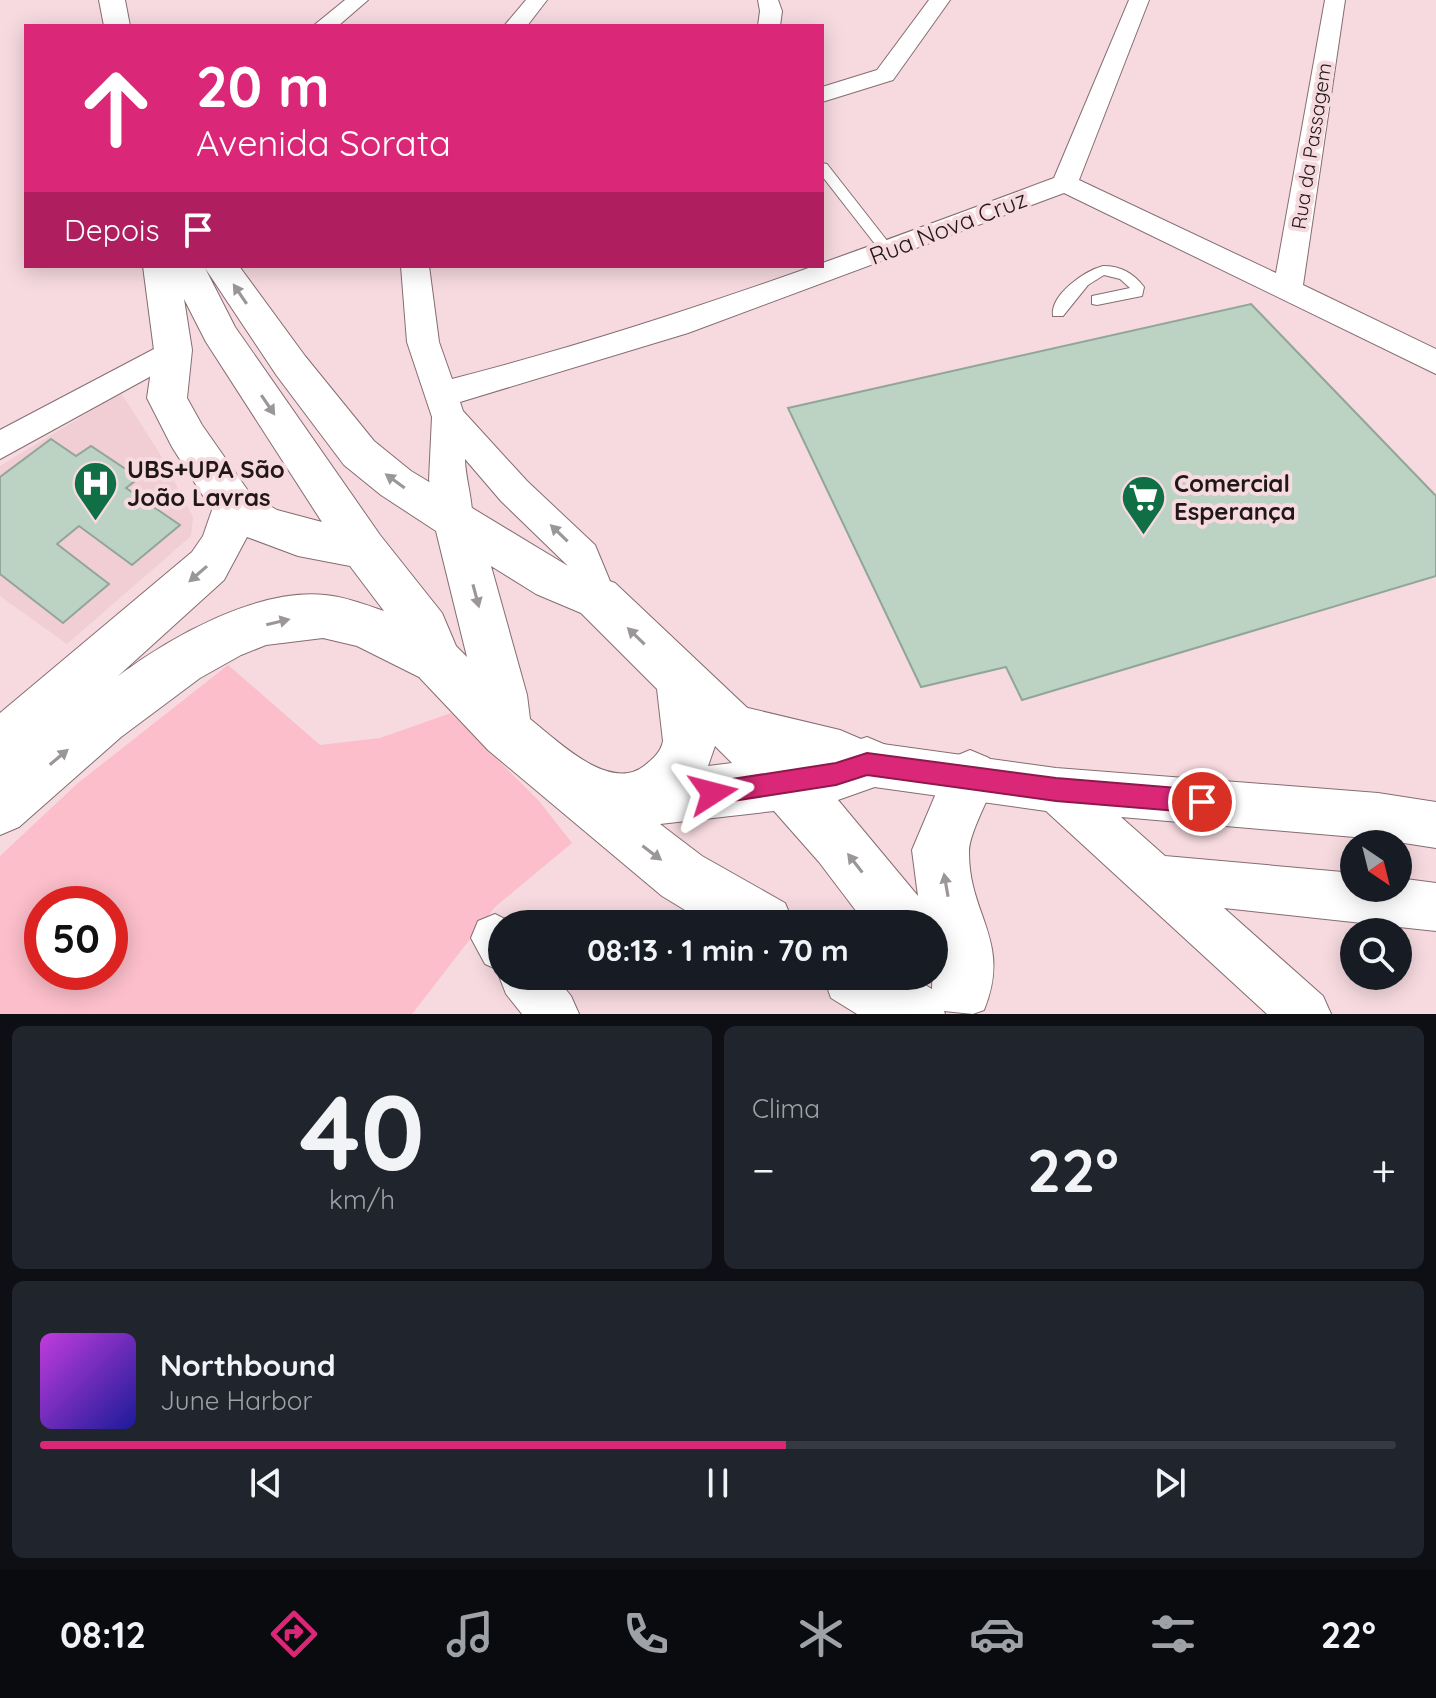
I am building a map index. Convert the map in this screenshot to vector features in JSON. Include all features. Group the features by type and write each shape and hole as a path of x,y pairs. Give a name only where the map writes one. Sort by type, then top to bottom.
{"main road":[{"path":"112,0 117,24"},
{"path":"161,268 173,350 167,398 187,436 235,508 261,523 298,537 364,549"},
{"path":"187,268 219,333 364,549 425,629 437,661"},
{"path":"222,268 291,366 359,453 396,483 552,580 598,598 784,781 839,842 892,910"},
{"path":"173,350 219,333 240,334 255,342 272,363 291,366"},
{"path":"0,747 208,566 222,545 235,508"},
{"path":"456,521 502,695 506,732"},
{"path":"0,808 104,719 161,676 236,634 275,621 307,616 343,619 382,633 437,661 506,732 631,837 682,876 740,910"},
{"path":"643,798 671,781 685,761 689,742 688,714 681,694 683,682"},
{"path":"578,790 624,800 713,793 836,774 867,764"},
{"path":"928,990 949,994 964,946 946,893 940,850 970,777"}],"street":[{"path":"327,24 358,0"},
{"path":"517,24 537,0"},
{"path":"768,0 771,11 769,24"},
{"path":"824,94 885,75 940,0"},
{"path":"1139,0 1065,183 1436,362"},
{"name":"Rua da Passagem","path":"1287,291 1335,0"},
{"name":"Rua Nova Cruz","path":"444,406 523,375 773,293 1065,183"},
{"path":"415,268 423,342 444,406 447,480 456,521"},
{"path":"0,446 173,350"},
{"path":"444,406 514,491 582,556 598,598"},
{"path":"729,724 840,752 867,764 1056,790 1378,816 1436,825"},
{"path":"1056,790 1305,1014"},
{"path":"1153,879 1323,893 1436,907"},
{"path":"535,990 553,1014"}],"lane":[{"path":"824,170 887,250"},
{"path":"1058,312 1077,283 1096,272 1124,274 1137,287 1137,292 1131,295 1097,300"}],"shaded area":[{"name":"UBS+UPA São João Lavras","path":"121,393 160,454 193,517 191,536 67,644 0,596 0,466"},
{"path":"228,665 320,745 380,738 451,713 539,801 572,843 493,910 488,910 488,916 412,1014 0,1014 0,856 78,783"}],"building":[{"name":"Comercial Esperança","path":"1251,304 1436,496 1436,576 1022,700 1006,667 921,687 788,408"},
{"path":"51,439 76,456 91,446 139,478 126,488 180,525 132,565 79,526 57,544 109,584 63,623 0,574 0,477"}],"place":[{"name":"UBS+UPA São João Lavras","path":"96,522"},
{"name":"Comercial Esperança","path":"1143,536"}],"route":[{"path":"713,793 836,774 867,764 1056,790 1202,802"}]}
